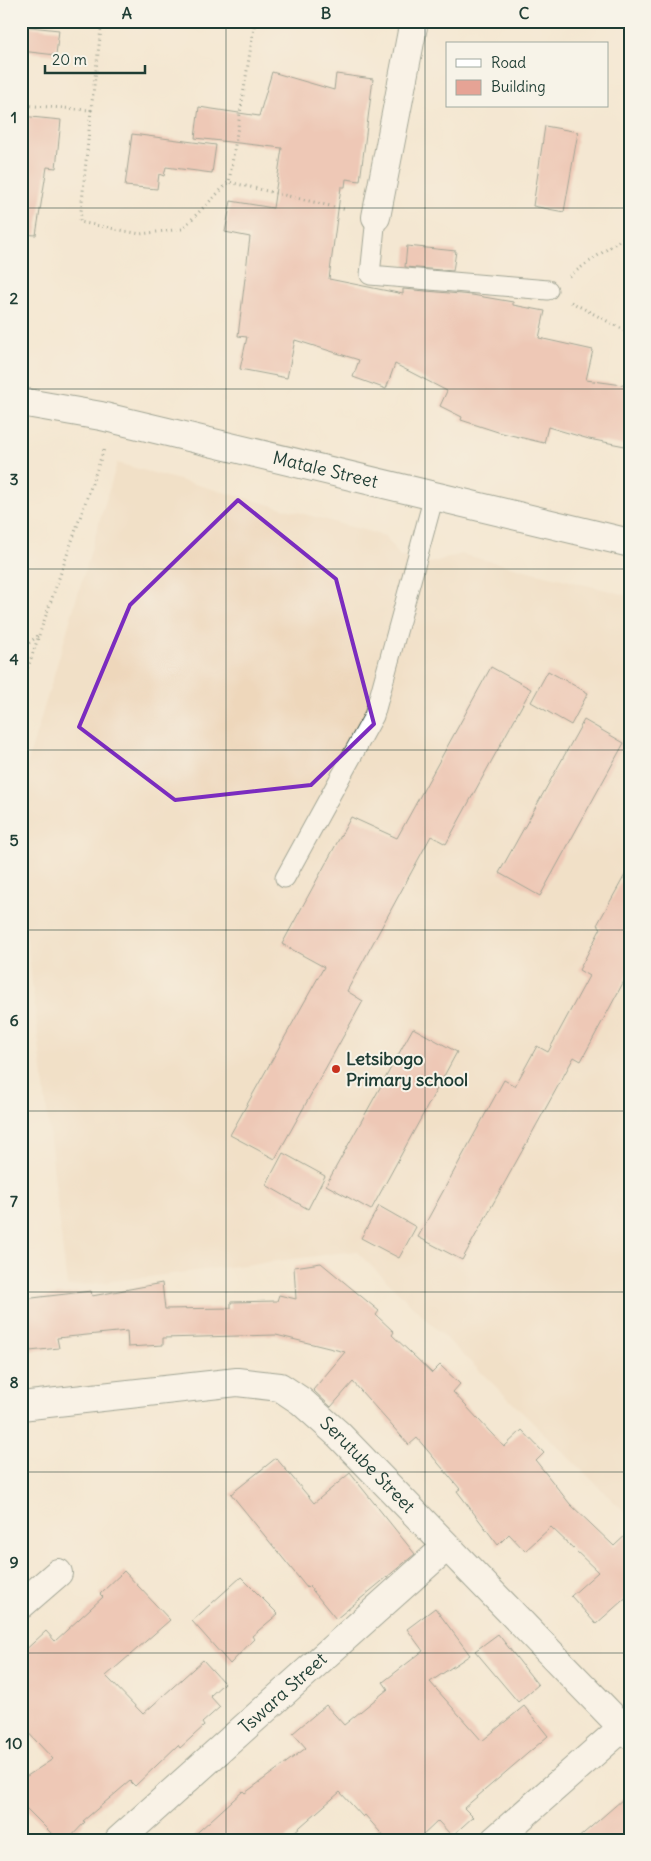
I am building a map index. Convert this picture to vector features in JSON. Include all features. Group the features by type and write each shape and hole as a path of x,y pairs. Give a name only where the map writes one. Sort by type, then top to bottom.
{"street":[{"path":"376,217 414,21"},
{"name":"Matale Street","path":"21,402 107,417 630,543"},
{"name":"Serutube Street","path":"21,1406 237,1382 280,1387 301,1401 338,1434 626,1732"},
{"name":"Tswara Street","path":"120,1840 446,1547"},
{"path":"21,1605 58,1572"},
{"path":"496,1840 626,1732"}],"lane":[{"path":"376,217 370,275 548,290"},
{"path":"285,878 374,716 434,496"}],"path":[{"path":"102,21 80,222 140,234 182,229 229,182 256,21"},
{"path":"21,105 91,110"},
{"path":"229,182 376,217"},
{"path":"630,233 548,290 630,333"},
{"path":"21,686 39,635 107,417"},
{"path":"21,649 39,635"}],"highlighted area":[{"path":"238,500 336,579 374,724 311,785 175,800 79,727 130,605"}],"shaded area":[{"name":"Letsibogo Primary school","path":"117,463 385,536 400,556 416,561 430,563 461,554 630,596 630,1517 356,1251 67,1287 21,887 21,785"}],"building":[{"path":"21,26 59,30 56,55 21,51"},
{"path":"272,72 334,90 336,74 373,79 360,181 346,179 345,187 341,187 329,279 403,294 403,289 472,295 513,302 513,305 545,311 539,338 593,350 586,380 630,386 630,447 589,439 548,427 544,443 498,432 461,420 462,417 440,406 447,391 395,364 386,389 353,377 359,360 295,340 287,378 240,369 247,337 238,336 250,237 225,232 231,201 273,208 282,148 195,138 199,107 259,116"},
{"path":"21,116 61,120 56,168 47,167 36,235 21,234"},
{"path":"545,126 578,132 564,212 533,206"},
{"path":"132,134 216,145 212,173 166,167 164,176 159,174 157,189 125,186"},
{"path":"407,246 456,251 453,271 405,267"},
{"path":"491,667 531,689 446,844 431,836 347,991 363,1001 275,1159 230,1135 324,967 282,944 351,817 397,838"},
{"path":"548,671 588,693 571,725 531,702"},
{"path":"584,720 624,743 540,896 499,873"},
{"path":"630,866 630,970 581,1061 574,1057 462,1260 418,1237 504,1080 515,1086 537,1046 548,1052 589,976 579,970 601,928 597,925"},
{"path":"413,1028 457,1052 371,1210 326,1185"},
{"path":"283,1153 325,1176 308,1209 266,1185"},
{"path":"379,1206 416,1227 399,1258 361,1238"},
{"path":"321,1263 379,1311 376,1315 394,1332 392,1335 432,1373 440,1365 460,1384 453,1392 504,1447 522,1430 544,1453 536,1461 570,1504 614,1546 630,1531 630,1594 596,1624 571,1596 598,1572 551,1527 525,1551 509,1534 498,1545 457,1491 460,1489 417,1438 409,1445 353,1382 331,1407 313,1390 345,1352 276,1335 163,1338 163,1345 128,1347 127,1331 57,1338 59,1348 30,1351 24,1299 91,1291 92,1296 162,1283 165,1309 231,1308 231,1302 277,1301 279,1295 296,1299 294,1267"},
{"path":"276,1458 314,1503 350,1473 415,1554 336,1619 309,1586 307,1588 231,1494"},
{"path":"124,1571 170,1620 106,1676 143,1714 203,1660 224,1683 210,1696 220,1707 202,1723 204,1726 180,1748 178,1745 135,1786 130,1781 83,1821 85,1822 68,1840 58,1840 21,1803 21,1780 53,1759 21,1725 21,1654 46,1631 55,1641 103,1597 100,1594"},
{"path":"241,1577 278,1614 252,1636 254,1639 230,1664 192,1621"},
{"path":"435,1608 470,1655 430,1682 482,1741 524,1706 548,1736 464,1808 473,1817 452,1836 438,1821 418,1840 387,1840 365,1815 363,1817 340,1792 285,1840 189,1840 243,1791 245,1793 306,1748 293,1733 326,1705 344,1725 388,1689 383,1682 423,1651 407,1629"},
{"path":"498,1634 538,1685 518,1702 475,1651"},
{"path":"630,1793 630,1840 576,1840"}],"place":[{"name":"Letsibogo Primary school","path":"336,1069"}]}
